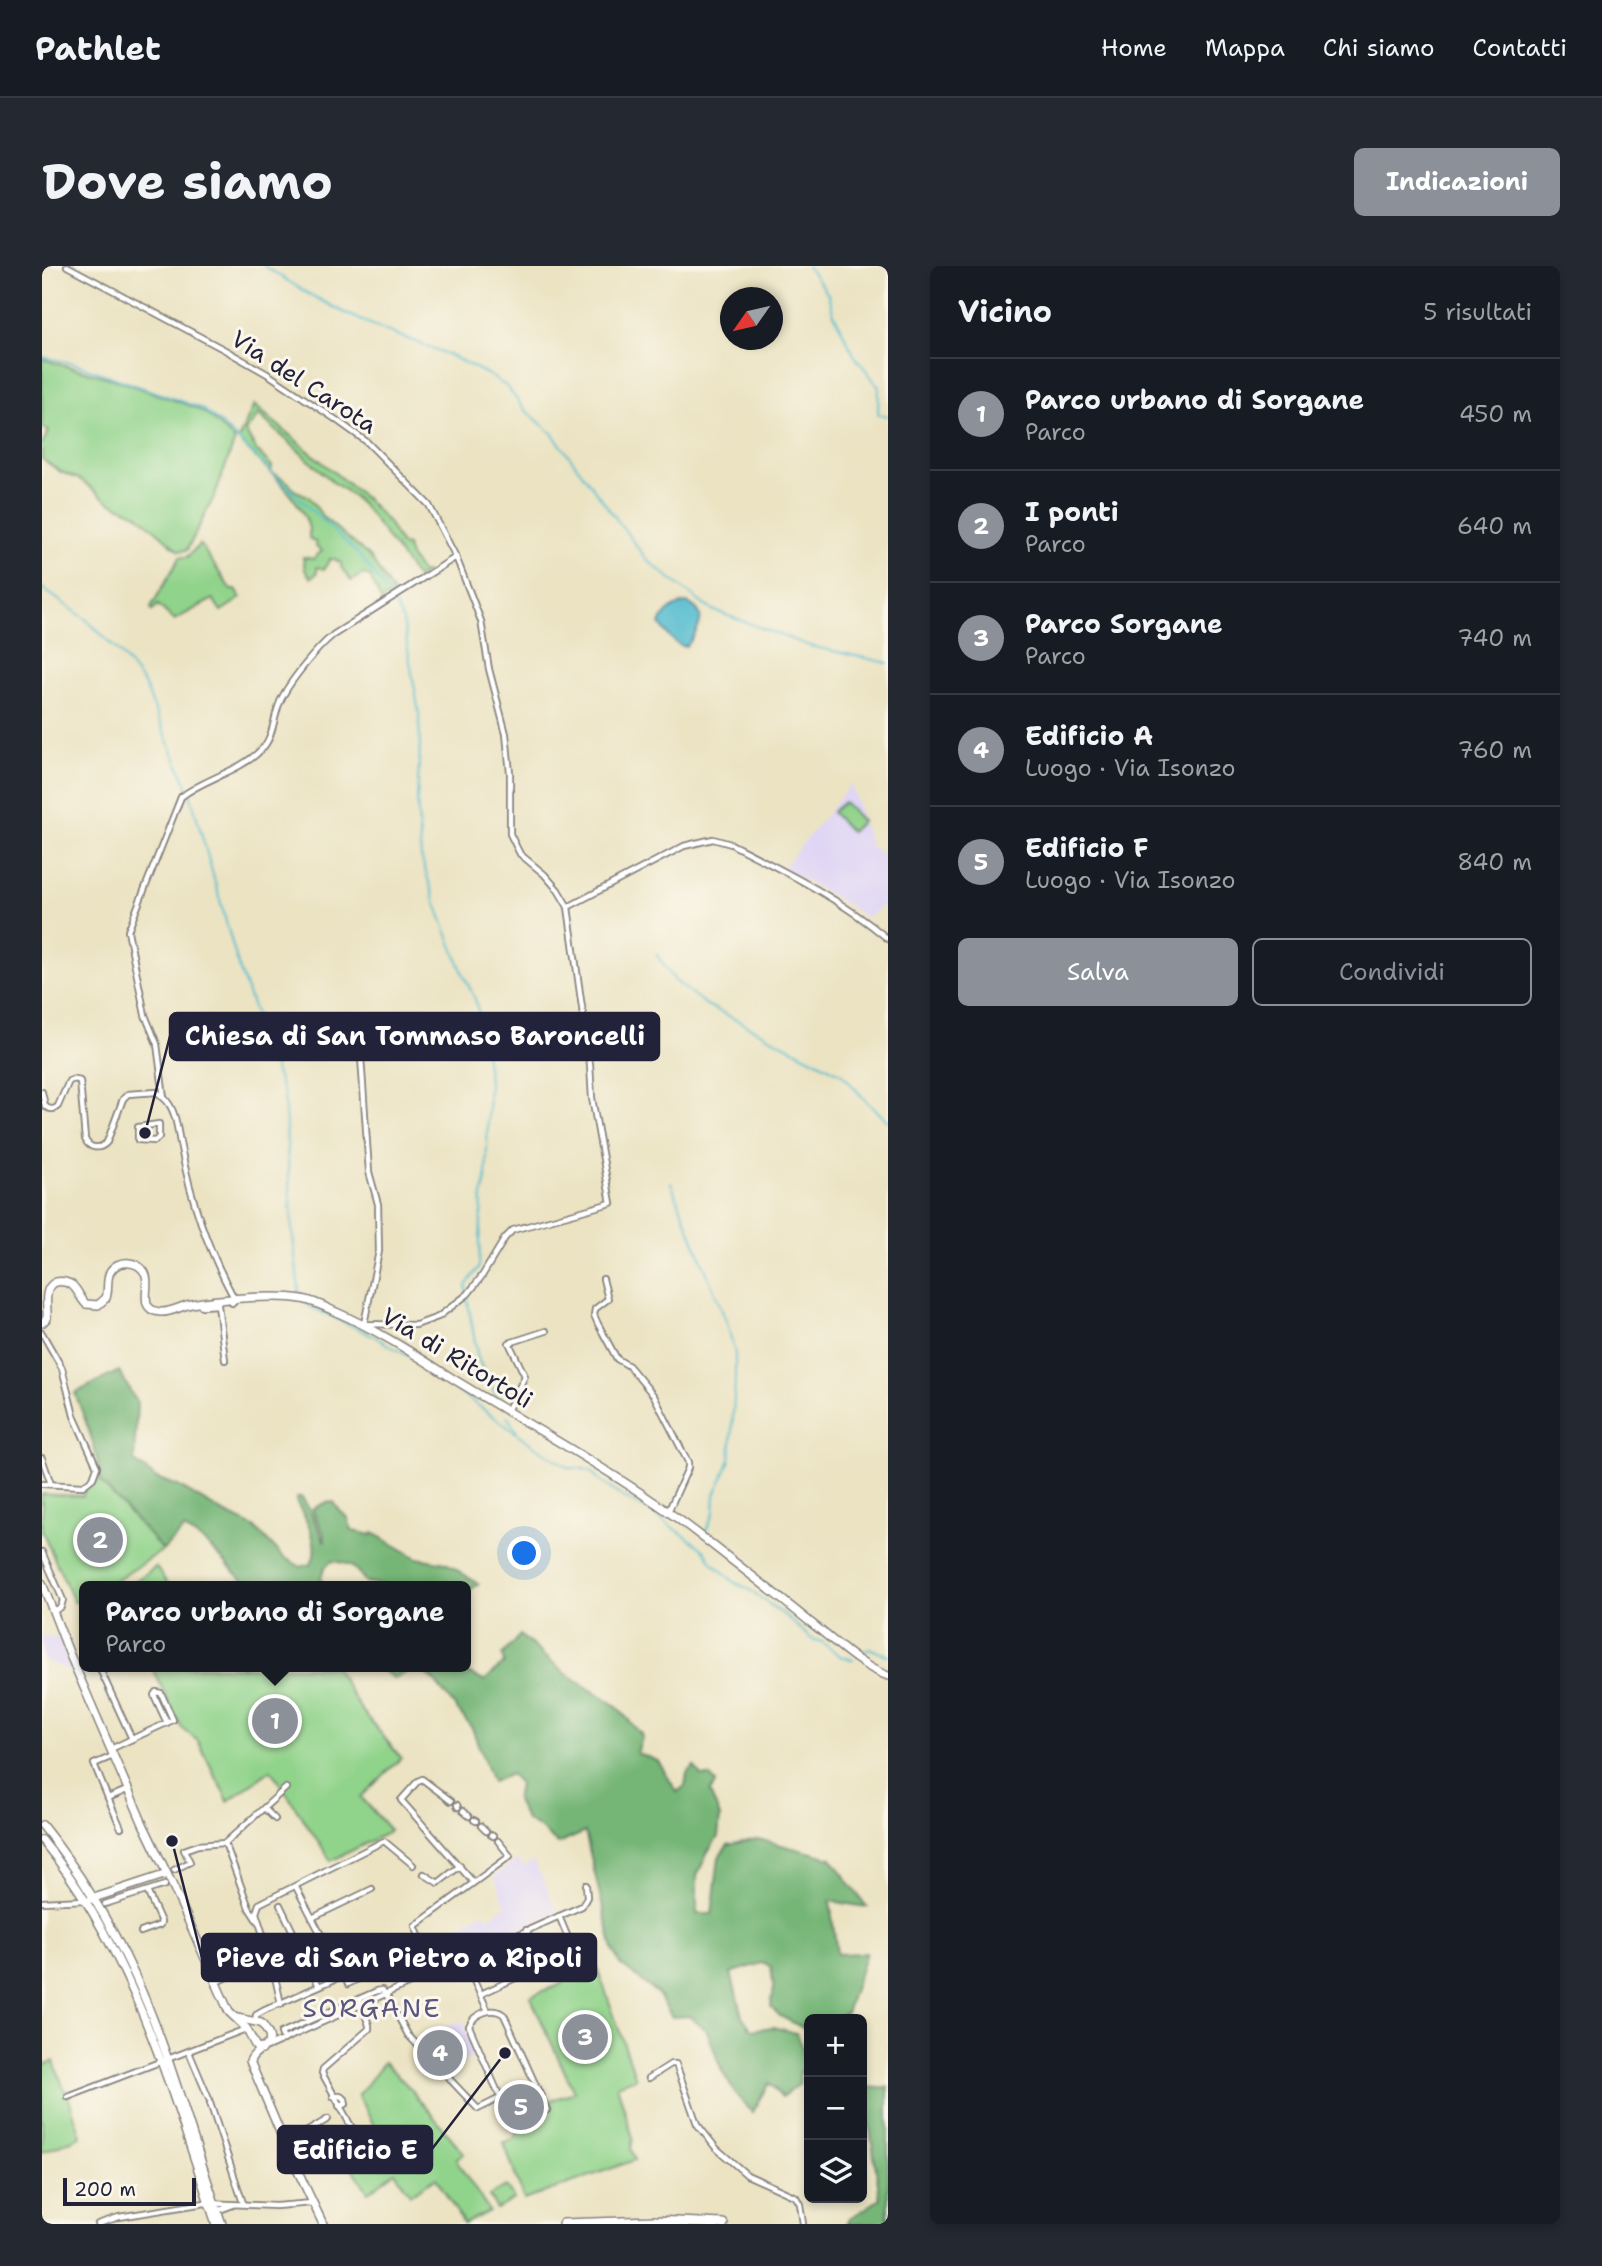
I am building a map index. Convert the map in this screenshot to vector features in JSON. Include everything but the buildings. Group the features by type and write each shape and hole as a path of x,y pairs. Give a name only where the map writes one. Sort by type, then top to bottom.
{"highway":[{"path":"563,2224 654,2221 723,2224"}],"street":[{"name":"Via del Carota","path":"67,266 269,375 351,429 391,465 429,505 456,557 481,621 489,669 506,734 510,774 510,834 520,853 544,874 568,907"},
{"path":"164,1098 157,1044 145,1015 128,931 181,797 192,788 244,764 260,751 271,734 283,697 322,644 456,557"},
{"path":"361,1057 369,1172 378,1204 379,1251 364,1324 415,1325 438,1317 468,1294 513,1230 611,1203 592,1098 590,1065 568,907 684,846 713,839 731,844 828,895 865,919 888,939"},
{"path":"46,1108 58,1107 71,1080 80,1082 85,1139 91,1146 99,1148 107,1142 122,1099 128,1094 157,1092 164,1098 174,1115 197,1214 218,1267 238,1300"},
{"path":"42,1092 46,1108"},
{"path":"42,1116 46,1108"},
{"path":"159,1124 159,1137 155,1141 138,1140 138,1127 159,1124"},
{"name":"Via di Ritortoli","path":"42,1323 47,1318 46,1293 51,1285 66,1282 86,1304 98,1305 104,1302 107,1296 108,1276 111,1271 117,1265 125,1263 144,1271 147,1279 146,1301 155,1311 166,1312 197,1303 301,1299 364,1324 564,1445 668,1513 708,1541 855,1658 888,1676"},
{"path":"603,1279 609,1296 595,1309 594,1315 598,1324 617,1359 629,1366 653,1396 688,1462 688,1468 668,1513"},
{"path":"197,1303 202,1306 218,1305 225,1360"},
{"path":"507,1411 525,1377 509,1343 545,1331"},
{"path":"42,1333 62,1368 74,1416 97,1467 93,1478 83,1486 42,1483"},
{"path":"42,1458 51,1484"},
{"path":"42,1552 63,1600 60,1608 54,1611"},
{"path":"42,1583 128,1790 171,1872 229,2012 246,2028 256,2047 264,2049"},
{"path":"101,1672 132,1739"},
{"path":"121,1828 94,1765 132,1739 173,1720 161,1693 153,1694"},
{"path":"451,1801 422,1779 401,1801 473,1882"},
{"path":"42,1902 94,1898 171,1872 190,1862 184,1850 225,1843 286,1788"},
{"path":"108,1798 128,1790"},
{"path":"264,1808 275,1819"},
{"path":"459,1808 469,1816"},
{"path":"477,1822 486,1831"},
{"path":"42,1825 94,1898 135,1977 216,2224"},
{"path":"434,1972 415,1926 510,1856 494,1837"},
{"path":"42,1840 85,1900 125,1973 164,2061"},
{"path":"281,2004 256,1911 259,1904 384,1841 413,1865"},
{"path":"225,1843 251,1911 261,1925"},
{"path":"424,1874 438,1883 460,1866"},
{"path":"105,1904 165,1885"},
{"path":"323,2224 250,2061 253,2055 582,1906 587,1897 586,1885"},
{"path":"134,1886 137,1895"},
{"path":"296,1887 329,1950"},
{"path":"312,1919 372,1889"},
{"path":"141,1932 160,1925 148,1891"},
{"path":"280,1905 319,1986"},
{"path":"526,1930 542,1967 575,1952 559,1916"},
{"path":"68,2097 246,2028 256,2015 265,2010 344,1975 348,1984 424,1948"},
{"path":"431,1964 459,1951 465,1958 488,2011"},
{"path":"216,1982 265,1961"},
{"path":"481,1994 522,1975"},
{"path":"283,2040 281,2034 379,1990 386,1994 408,2035 478,2109 500,2098"},
{"path":"359,1999 369,2028 323,2069 322,2075 363,2148"},
{"path":"264,2049 270,2041 261,2016 265,2010"},
{"path":"509,2120 469,2025 488,2011 496,2010 504,2015 547,2110"},
{"path":"234,2017 263,2024"},
{"path":"315,2018 318,2025"},
{"path":"268,2035 275,2040 283,2040"},
{"path":"189,2052 209,2101 240,2203"},
{"path":"649,2078 671,2064 676,2064 697,2124 703,2132 716,2148 747,2175 796,2197 800,2204 803,2224"},
{"path":"285,2144 328,2119"},
{"path":"211,2203 222,2224"},
{"path":"98,2224 119,2217 172,2207 211,2203 276,2206 313,2203"},
{"path":"218,2213 240,2203"}],"shaded area":[{"path":"851,784 870,846 882,854 888,863 888,901 867,918 783,868"},
{"path":"42,1636 58,1638 72,1672 42,1659"},
{"path":"518,1859 523,1867 533,1861 557,1912 474,1949 463,1923 484,1912 488,1918 506,1905 494,1876"},
{"path":"462,2020 477,2056 463,2061 447,2042 439,2042 435,2032"}],"green space":[{"path":"42,359 120,381 194,407 207,414 235,440 215,495 187,550 179,551 137,514 109,502 81,480 61,472 42,459 42,444 49,431 42,427"},
{"path":"254,405 367,500 388,522 401,545 407,546 410,557 421,572 427,573 417,578 366,509 258,414 245,431 257,451 272,466 271,472 238,440"},
{"path":"271,472 288,482 294,490 309,497 323,517 370,557 393,593 381,601 370,576 363,574 351,581 341,567 341,562 335,559 330,559 324,569 317,567 317,573 311,578 305,570 303,557 313,559 322,551 309,538 303,513"},
{"path":"200,544 231,590 236,590 241,598 221,611 213,599 174,620 158,605 152,611 151,607 180,557 187,557"},
{"path":"844,802 862,821 851,832 832,812"},
{"path":"119,1371 137,1403 134,1461 156,1478 178,1486 254,1527 282,1556 301,1567 311,1564 315,1548 311,1531 296,1501 296,1498 301,1497 325,1542 312,1509 334,1502 348,1518 352,1531 373,1533 417,1558 446,1563 479,1584 471,1589 471,1581 365,1581 352,1567 332,1561 325,1567 321,1577 322,1581 244,1581 205,1542 184,1529 163,1550 99,1480 94,1447 75,1393"},
{"path":"99,1480 163,1550 116,1581 79,1581 79,1601 74,1602 42,1531 42,1494 83,1496 84,1490"},
{"path":"156,1567 166,1581 135,1581"},
{"path":"520,1635 565,1673 616,1706 641,1734 637,1753 658,1761 677,1792 685,1786 687,1773 694,1766 701,1776 710,1776 716,1783 710,1792 720,1817 718,1837 697,1876 697,1914 712,1914 719,1857 728,1845 758,1839 831,1858 867,1907 830,1901 837,1954 866,1953 846,2013 804,2014 803,2028 780,2016 771,2007 774,1988 771,1967 762,1963 731,1973 742,2016 752,2030 773,2027 796,2033 804,2050 804,2072 799,2071 800,2084 782,2097 769,2083 752,2112 737,2096 722,2071 707,2031 689,2016 672,2017 658,1994 620,1964 613,1950 585,1832 558,1844 526,1820 516,1801 519,1784 511,1774 492,1782 472,1728 432,1678 423,1672 465,1672 484,1681 504,1663 502,1655"},
{"path":"154,1672 338,1672 360,1708 401,1758 361,1797 390,1830 331,1861 271,1770 228,1801 198,1741 182,1728"},
{"path":"385,1672 407,1672 395,1679"},
{"path":"596,1964 636,2078 617,2085 633,2138 631,2149 635,2160 524,2200 504,2143 514,2139 519,2130 546,2110 544,2103 574,2092 530,1996 559,1985"},
{"path":"54,2061 65,2092 69,2091 81,2136 42,2152 42,2065"},
{"path":"384,2062 464,2153 456,2160 489,2211 464,2224 436,2178 410,2194 395,2172 368,2192 347,2159 382,2140 358,2096"},
{"path":"888,2087 888,2224 847,2224 849,2219 880,2199 867,2121 867,2088"},
{"path":"506,2186 514,2199 497,2209 489,2196"}],"water":[{"path":"687,603 700,614 700,623 689,643 682,646 667,634 660,624 670,610"}],"waterway":[{"path":"264,266 345,313 447,354 507,387 524,409 552,433 647,560 704,605 810,646 888,663"},
{"path":"807,266 828,294 833,312 854,355 879,387 878,414 888,416"},
{"path":"42,357 72,363 201,408 361,557 390,596"},
{"path":"42,588 87,620 121,654 144,684 188,788"},
{"path":"392,600 403,621 419,713 417,799 421,857 436,904 475,999 481,1021 489,1082 486,1180 482,1196 479,1267 466,1286 467,1292"},
{"path":"190,793 239,968 284,1095 292,1228 302,1297"},
{"path":"656,954 675,981 705,1004 842,1074 888,1121"},
{"path":"671,1183 727,1323 735,1353 730,1460 715,1495 714,1512 704,1535"},
{"path":"467,1297 478,1359 501,1404"},
{"path":"305,1302 372,1335 411,1358 518,1434"},
{"path":"507,1416 518,1434 530,1443 569,1468 591,1471 618,1494 694,1542 735,1583 747,1588 812,1639 822,1642 840,1656 853,1660"},
{"path":"858,1656 869,1648 888,1656"}],"place":[{"name":"Chiesa di San Tommaso Baroncelli","path":"145,1133"},
{"name":"I ponti","path":"100,1540"},
{"name":"Parco urbano di Sorgane","path":"275,1721"},
{"name":"Pieve di San Pietro a Ripoli","path":"172,1841"},
{"name":"Parco Sorgane","path":"585,2037"},
{"name":"Edificio A","path":"440,2053"},
{"name":"Edificio E","path":"505,2053"},
{"name":"Edificio F","path":"521,2107"}],"district":[{"name":"SORGANE","path":"372,2008"}]}
